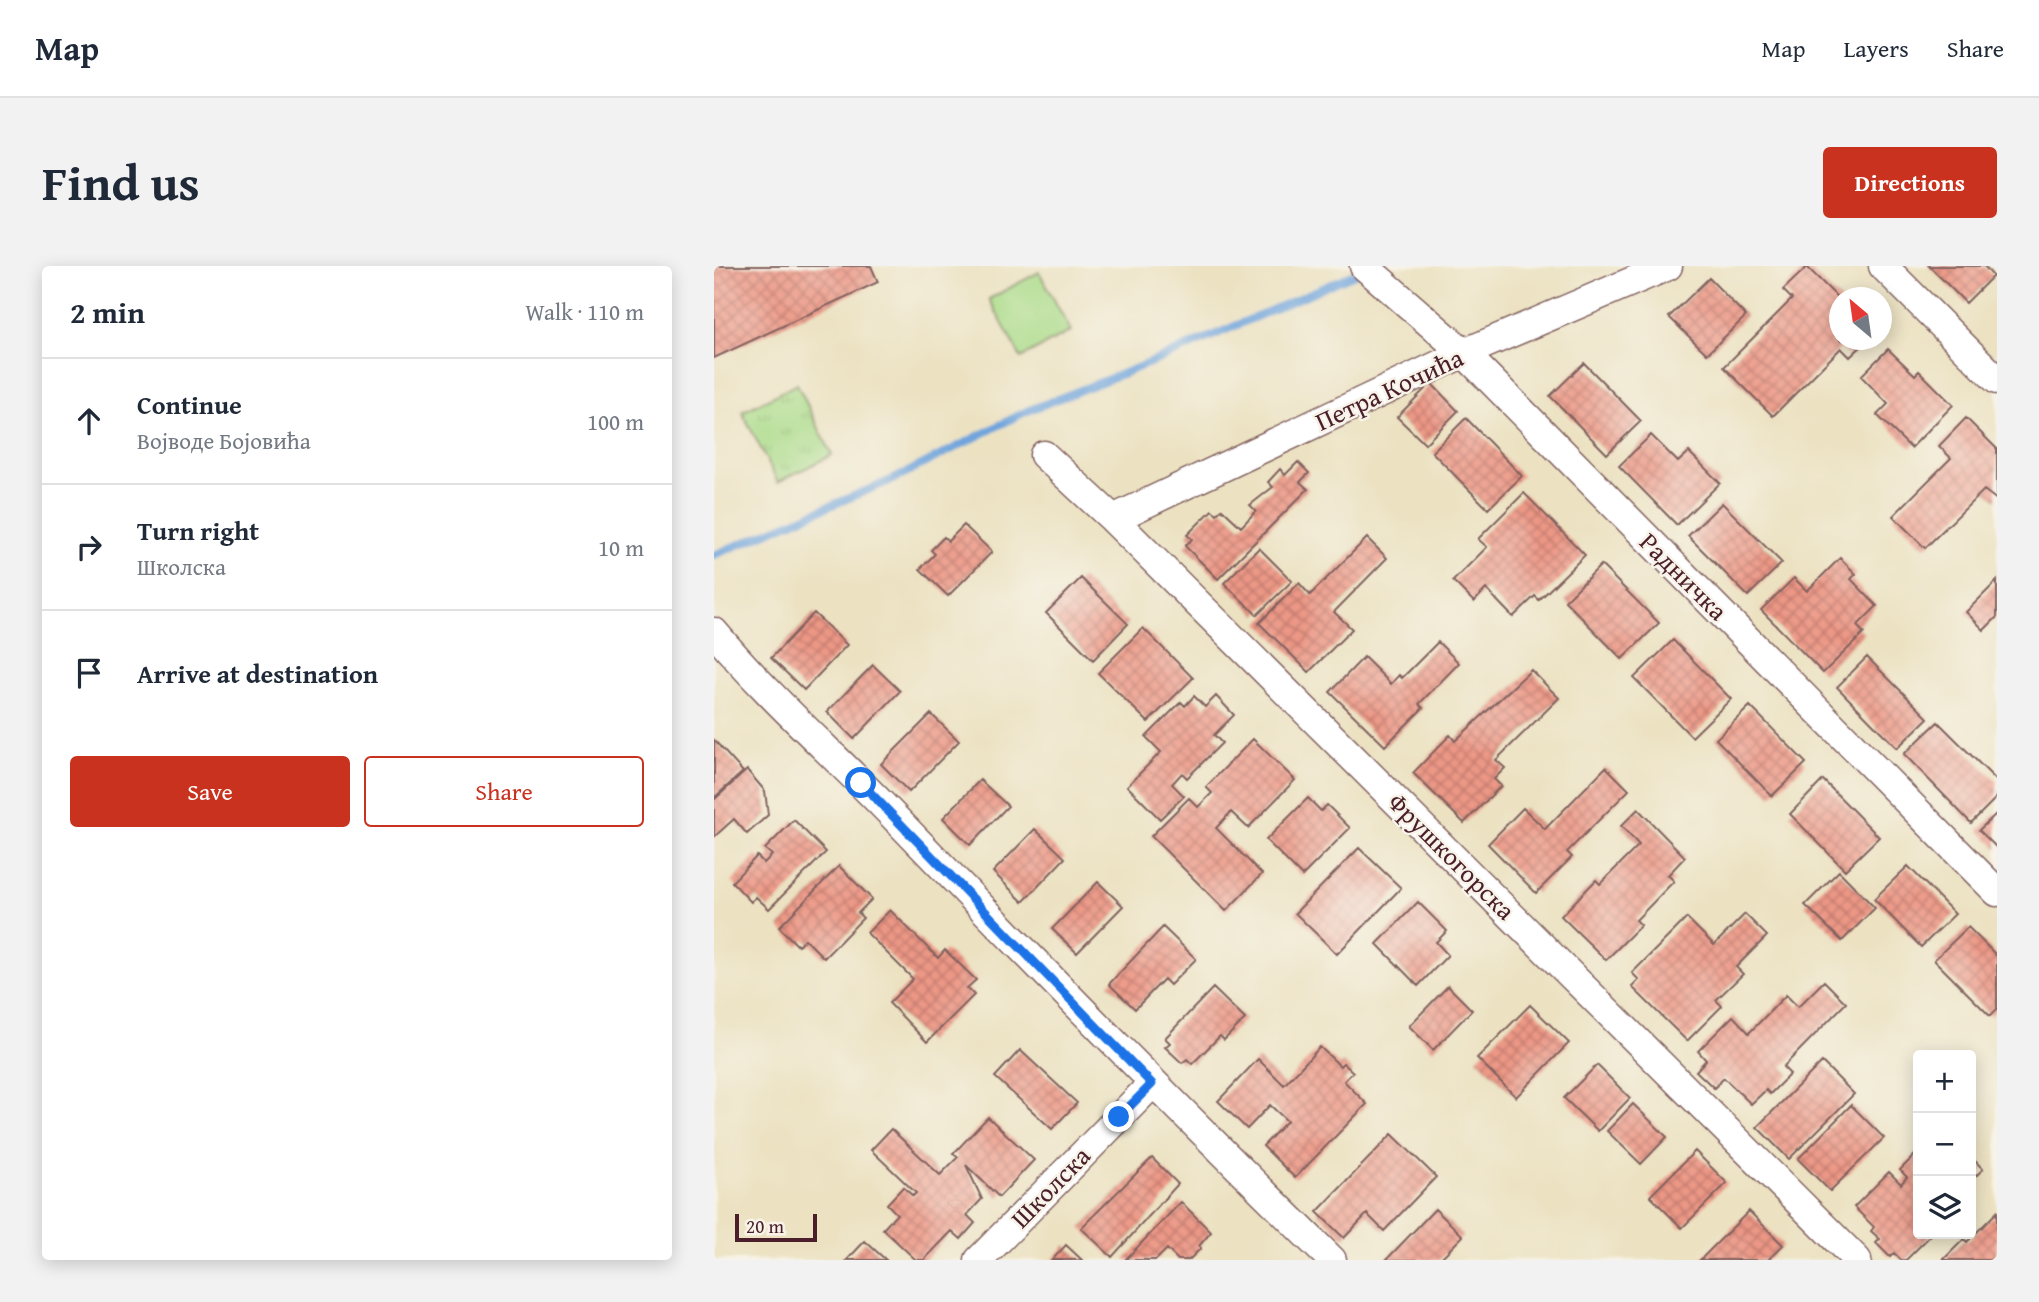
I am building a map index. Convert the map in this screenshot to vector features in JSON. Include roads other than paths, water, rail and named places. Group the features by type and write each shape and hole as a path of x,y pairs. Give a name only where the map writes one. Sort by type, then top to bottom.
{"street":[{"name":"Петра Кочића","path":"1113,519 1464,354 1668,266"},
{"path":"1883,266 1997,380"},
{"name":"Радничка","path":"1368,269 1464,354 1997,892"},
{"name":"Фрушкогорска","path":"1044,455 1113,519 1857,1260"},
{"path":"714,632 743,667 861,783 1152,1084 1332,1260"},
{"name":"Школска","path":"979,1260 1152,1084"}],"waterway":[{"path":"714,555 894,479 1027,411 1157,360 1361,271"}]}
